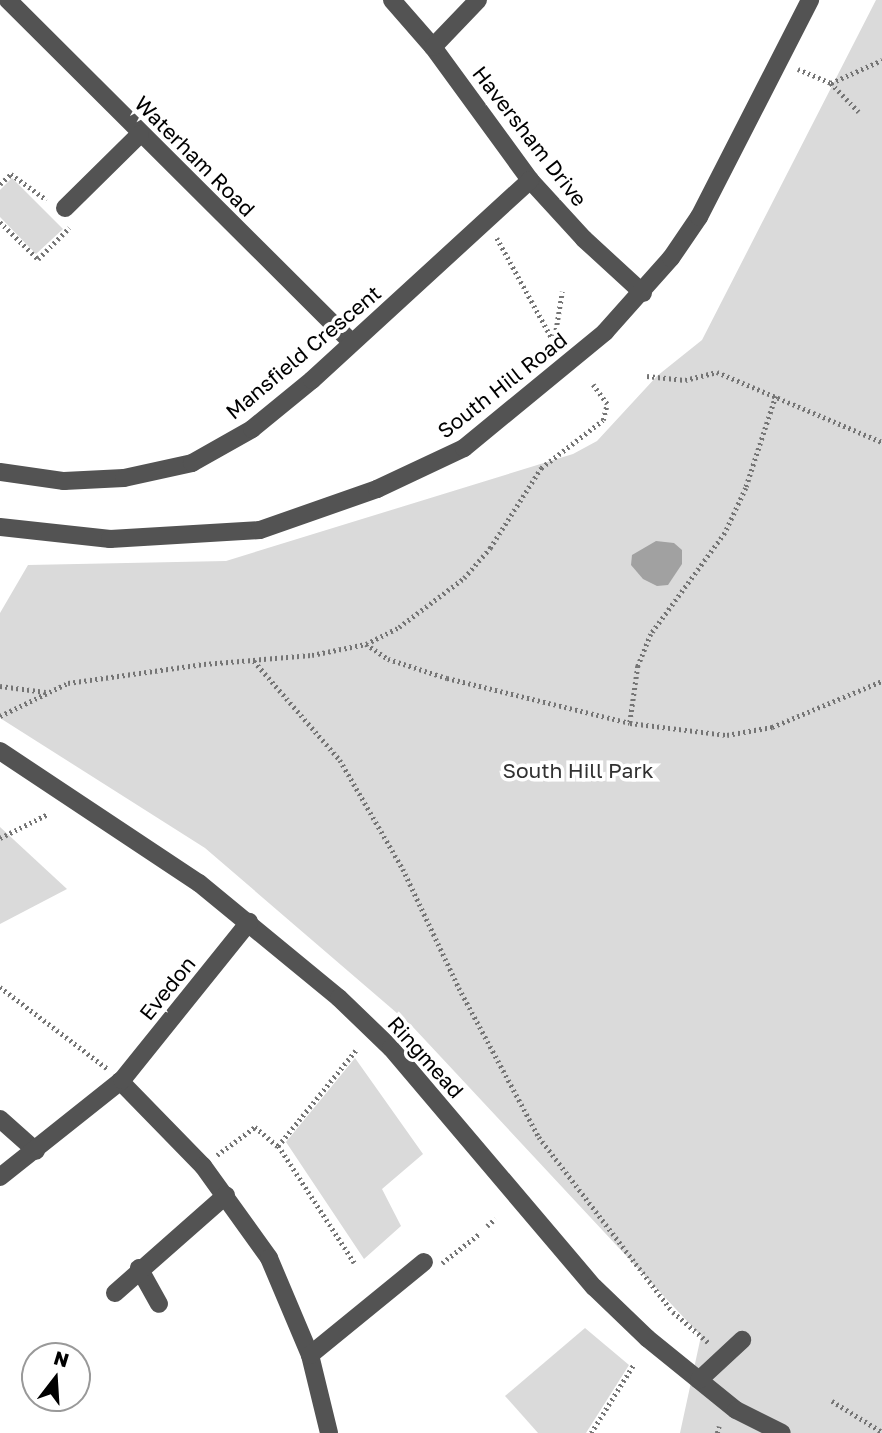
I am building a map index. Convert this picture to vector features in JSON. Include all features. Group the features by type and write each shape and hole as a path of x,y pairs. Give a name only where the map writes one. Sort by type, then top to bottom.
{"street":[{"name":"Waterham Road","path":"8,0 351,342"},
{"name":"Haversham Drive","path":"391,0 433,47 530,180 584,239 643,293"},
{"path":"433,47 478,0"},
{"name":"South Hill Road","path":"0,527 110,539 185,538 260,530 377,489 464,448 550,381 643,293 699,217 810,0"},
{"path":"65,208 140,134"},
{"name":"Mansfield Crescent","path":"0,472 64,481 124,478 192,463 252,429 530,180"},
{"name":"Ringmead","path":"0,751 102,814 249,922 339,998 391,1048 594,1287 736,1410 782,1433"},
{"name":"Evedon","path":"0,1177 121,1081 249,922"},
{"path":"121,1081 203,1166 270,1258 310,1355 329,1433"},
{"path":"0,1119 36,1151"},
{"path":"115,1293 139,1268 226,1195"},
{"path":"310,1355 424,1262"},
{"path":"139,1268 159,1304"},
{"path":"699,1380 742,1340"}],"path":[{"path":"778,60 831,83 859,112"},
{"path":"831,83 882,60"},
{"path":"0,184 11,174 37,197 65,208 74,224 38,259 0,222"},
{"path":"488,220 554,342 562,292"},
{"path":"647,376 685,380 717,372 882,442"},
{"path":"0,716 47,692 94,677 254,661 366,644 399,627 464,578 490,548 541,468 564,446 593,431 604,420 607,404 593,385"},
{"path":"630,723 638,666 651,634 725,533 746,488 776,396"},
{"path":"366,644 388,659 447,678 630,723 727,735 772,727 882,681"},
{"path":"254,661 340,760 403,869 458,988 539,1137 673,1312 725,1356"},
{"path":"0,686 47,692"},
{"path":"0,838 48,814"},
{"path":"0,987 121,1081"},
{"path":"278,1146 356,1050"},
{"path":"203,1166 255,1127 278,1146 354,1263"},
{"path":"487,1226 495,1219"},
{"path":"424,1262 445,1263 479,1234"},
{"path":"591,1433 634,1364"},
{"path":"832,1401 882,1432"},
{"path":"717,1433 719,1426"}],"green space":[{"name":"South Hill Park","path":"876,0 882,0 882,1433 680,1433 701,1336 412,1026 205,848 0,718 0,613 28,565 226,561 573,454 597,441 657,376 702,340"},
{"path":"12,178 63,229 36,254 0,217 0,190"},
{"path":"0,827 67,889 0,924"},
{"path":"355,1058 423,1154 382,1189 401,1226 364,1259 286,1142"},
{"path":"585,1328 629,1365 586,1433 538,1433 505,1396"}],"shaded area":[{"path":"656,541 674,543 682,550 682,564 668,585 657,586 643,579 631,565 632,555"}]}
